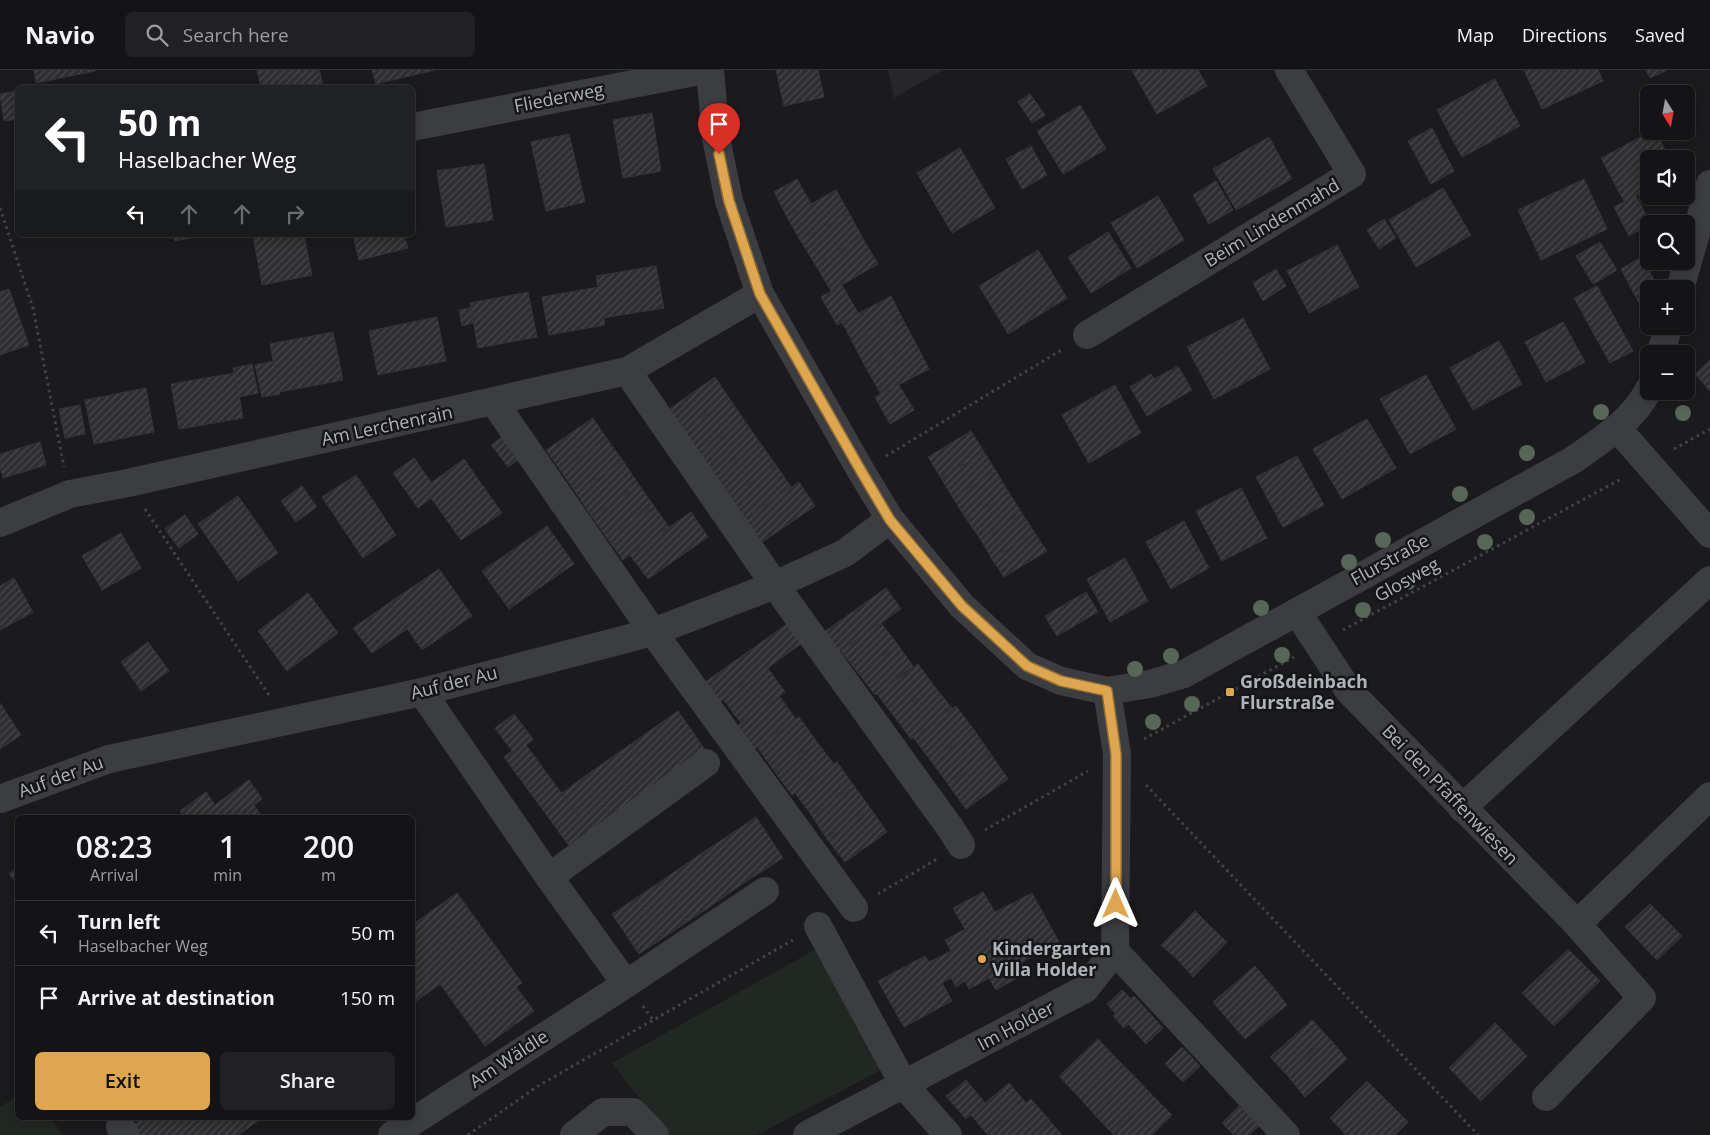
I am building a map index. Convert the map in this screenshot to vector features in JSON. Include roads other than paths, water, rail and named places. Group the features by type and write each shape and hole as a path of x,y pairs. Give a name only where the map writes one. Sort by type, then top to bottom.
{"street":[{"name":"Fliederweg","path":"415,126 705,70"},
{"path":"710,70 716,138 729,201 760,294 890,520 962,606 1027,666 1061,681 1107,691 1116,754 1115,951 1286,1135"},
{"name":"Beim Lindenmahd","path":"1087,335 1352,174 1289,70"},
{"path":"1683,280 1710,184"},
{"name":"Am Lerchenrain","path":"0,523 70,494 128,483 626,372 760,294"},
{"path":"626,372 775,585 952,829 961,845"},
{"name":"Flurstraße","path":"1107,691 1150,684 1184,674 1573,460 1617,428 1640,400"},
{"path":"494,402 653,632 854,908"},
{"path":"1617,428 1710,534"},
{"name":"Auf der Au","path":"0,799 109,759 422,692 653,632 775,585 846,553 890,520"},
{"path":"1462,808 1710,580"},
{"name":"Bei den Pfaffenwiesen","path":"1297,612 1349,691 1577,924 1642,998 1546,1097"},
{"path":"422,692 549,877 626,984"},
{"path":"549,877 706,763"},
{"path":"1577,924 1710,796"},
{"name":"Am Wäldle","path":"392,1135 626,984 765,890"},
{"path":"818,926 904,1085 948,1135"},
{"name":"Im Holder","path":"807,1135 1085,989 1115,951"},
{"path":"574,1135 603,1112 633,1112 655,1135"}],"place":[{"name":"Großdeinbach Flurstraße","path":"1230,692"},
{"name":"Kindergarten Villa Holder","path":"982,959"}]}
